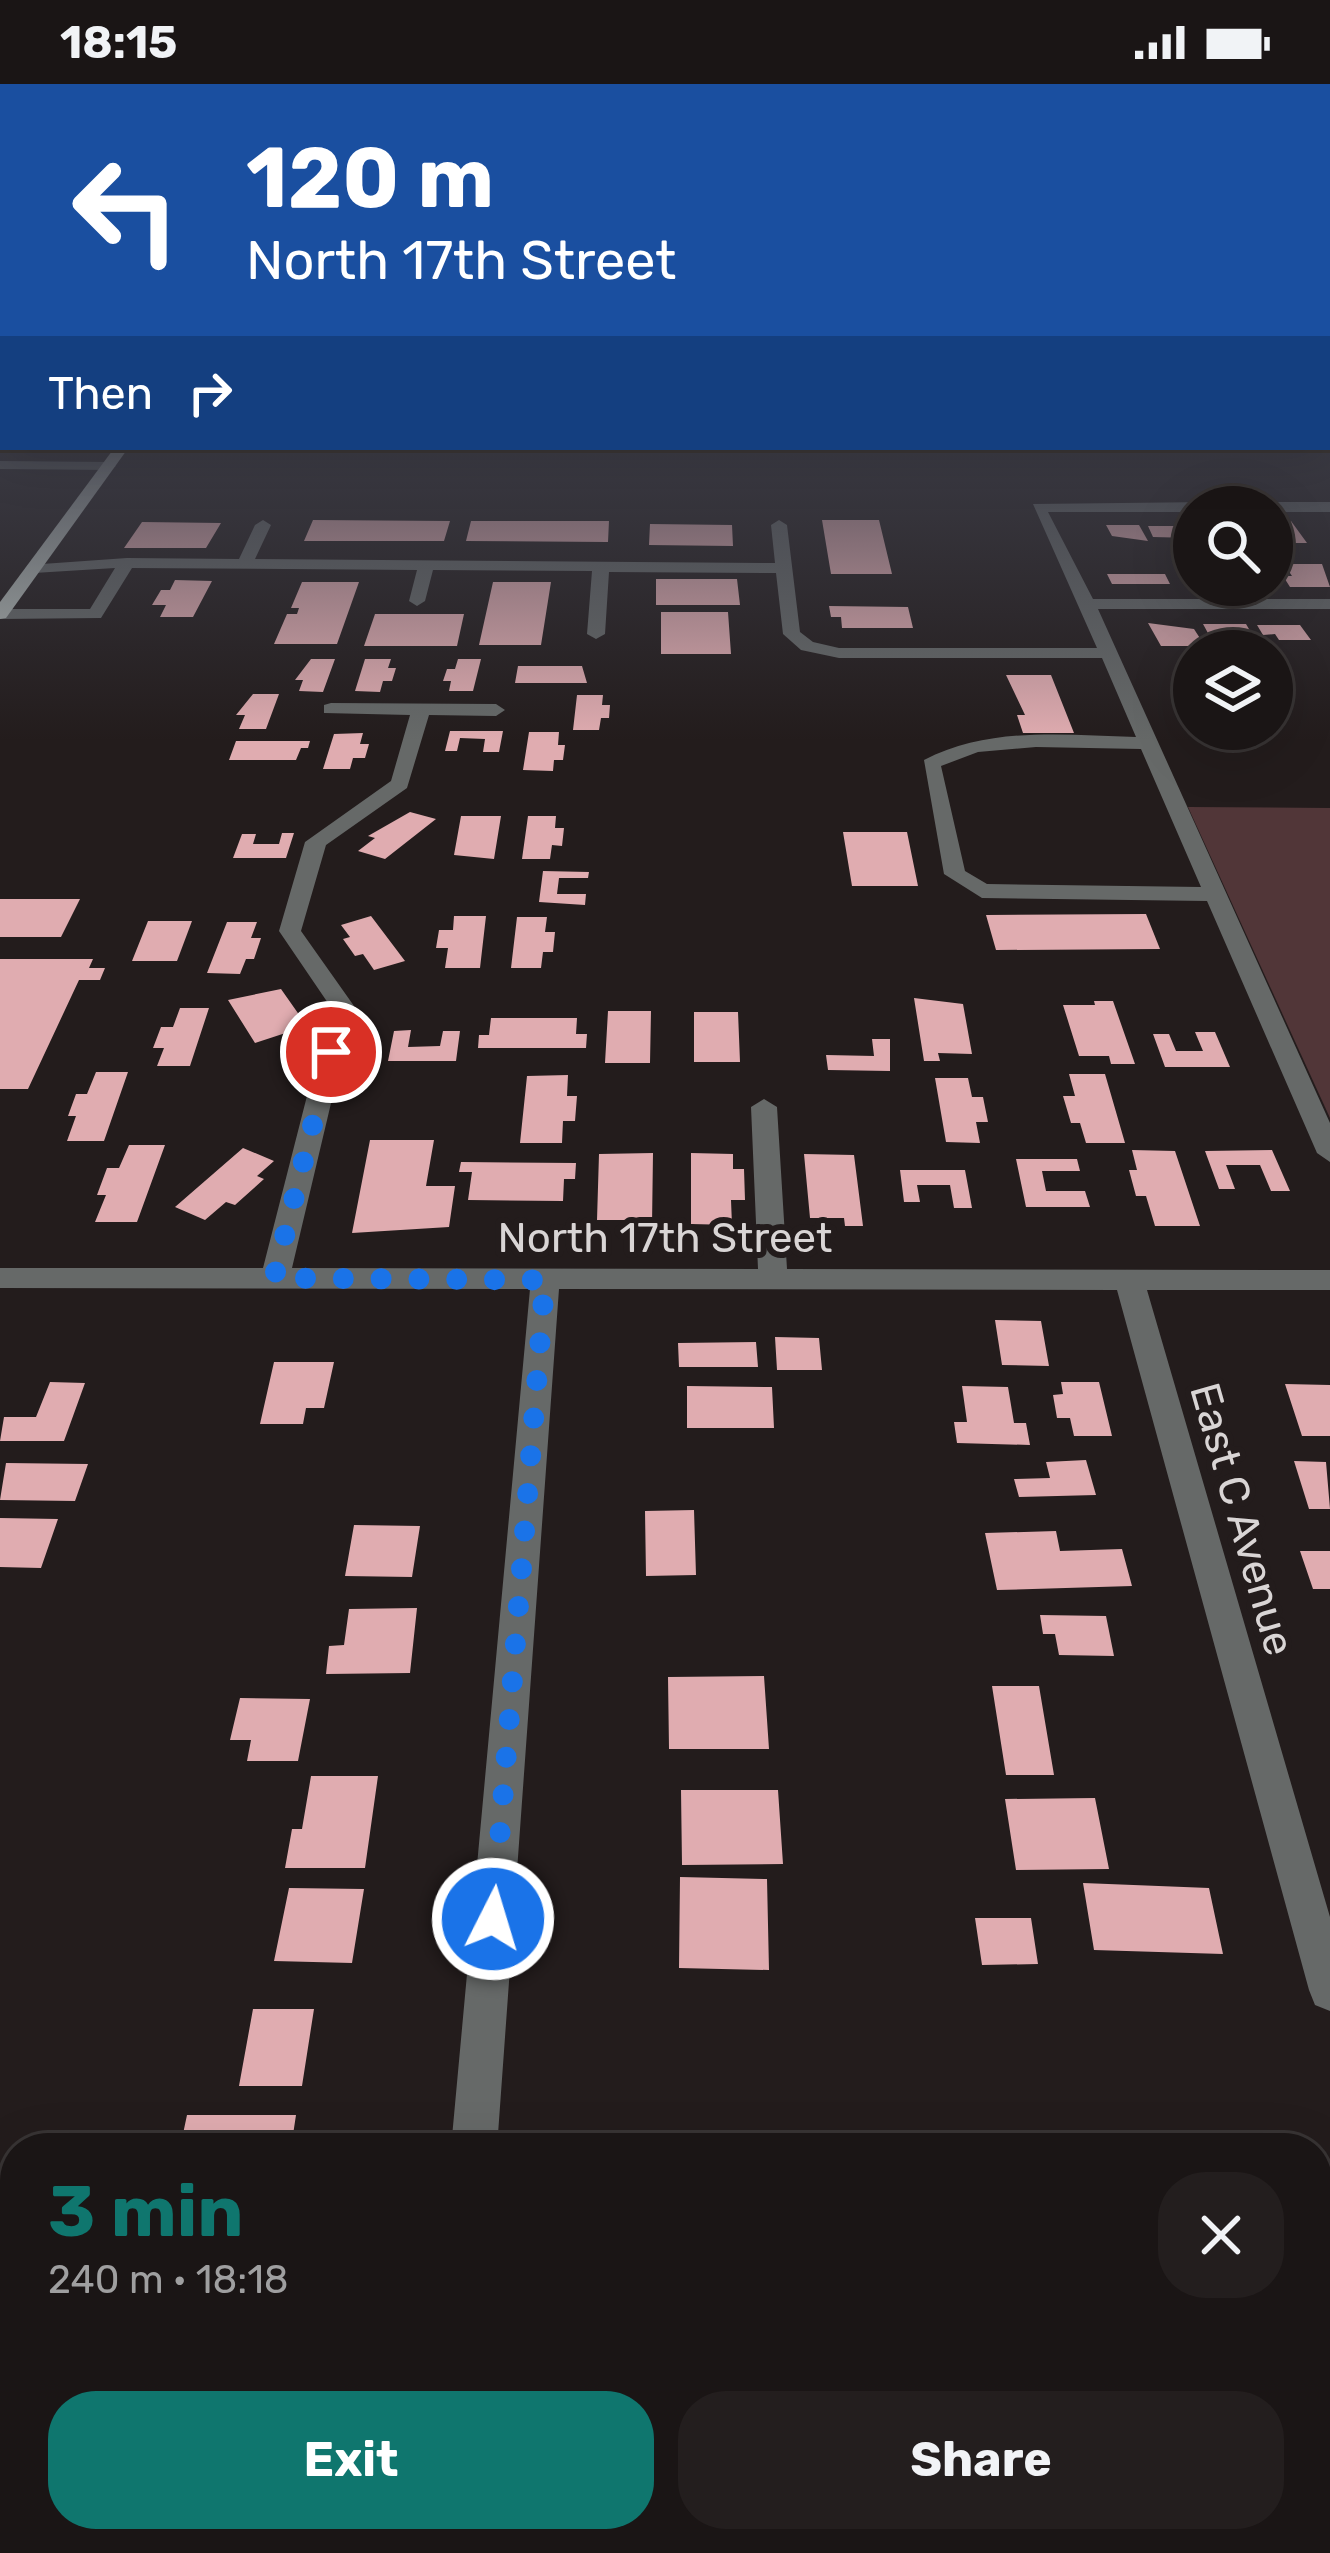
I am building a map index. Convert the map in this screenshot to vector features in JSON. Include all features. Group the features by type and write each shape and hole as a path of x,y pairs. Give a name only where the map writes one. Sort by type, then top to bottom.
{"main road":[{"path":"0,614 77,510"}],"street":[{"path":"1040,510 1087,604 1330,1153"},
{"path":"779,524 791,634 807,646 839,652 1109,653"},
{"path":"244,564 263,525"},
{"path":"38,563 784,568"},
{"path":"0,614 94,614 127,563"},
{"path":"417,602 426,565"},
{"path":"596,634 601,566"},
{"path":"1087,604 1330,604"},
{"path":"331,710 496,710"},
{"path":"274,1278 342,1006 290,931 316,842 400,784 421,710"},
{"path":"1149,742 988,745 950,751 932,764 955,874 982,891 1216,894"},
{"path":"764,1107 773,1279"},
{"name":"North 17th Street","path":"0,1278 1330,1280"},
{"name":"East C Avenue","path":"1129,1279 1330,1990"},
{"path":"475,2133 545,1280"}],"shaded area":[{"path":"1188,807 1330,808 1330,1118"}],"building":[{"path":"313,520 450,521 444,541 304,541"},
{"path":"822,520 879,520 892,574 831,574"},
{"path":"471,521 609,521 608,542 466,541"},
{"path":"142,522 221,523 206,548 124,548"},
{"path":"650,524 732,525 733,546 649,545"},
{"path":"1293,524 1307,543 1293,543"},
{"path":"1106,525 1139,525 1148,541 1112,536"},
{"path":"1148,526 1173,526 1173,537 1153,537"},
{"path":"1293,564 1322,564 1330,587 1293,587"},
{"path":"1107,574 1165,574 1170,584 1112,584"},
{"path":"656,579 737,579 740,605 656,605"},
{"path":"175,580 212,581 193,617 160,617 166,605 152,605"},
{"path":"302,582 359,582 337,644 274,644 287,614 297,614 299,608 291,608"},
{"path":"493,582 551,582 541,645 479,645"},
{"path":"829,606 908,607 913,628 842,628 841,617 831,617"},
{"path":"661,612 728,612 731,654 661,654"},
{"path":"375,614 464,614 457,646 364,646"},
{"path":"1148,623 1195,630 1173,630 1173,646 1161,646"},
{"path":"1203,624 1246,624 1250,630 1206,630"},
{"path":"1257,625 1300,625 1311,640 1293,640 1293,630 1260,630"},
{"path":"311,659 335,659 323,692 299,691 303,680 295,680"},
{"path":"365,659 391,659 388,668 396,668 392,681 383,681 380,692 355,691"},
{"path":"458,659 481,659 473,691 449,691 451,681 443,681"},
{"path":"518,666 582,666 587,683 515,683"},
{"path":"1006,675 1051,675 1074,733 1023,733 1017,715 1025,715"},
{"path":"253,694 279,694 266,729 239,729 245,715 236,715"},
{"path":"577,695 603,695 602,705 610,705 609,718 601,718 599,730 573,730"},
{"path":"450,731 503,731 499,752 483,752 485,739 460,738 457,751 445,751"},
{"path":"529,732 559,732 558,745 565,745 563,760 554,760 553,771 523,770"},
{"path":"363,733 360,744 369,744 365,758 353,758 350,769 323,769 334,734"},
{"path":"236,741 310,741 296,760 229,760"},
{"path":"410,812 436,819 385,859 358,851 375,838 368,836"},
{"path":"461,816 501,816 494,859 454,855"},
{"path":"528,816 556,816 555,828 564,828 562,846 552,845 550,859 522,859"},
{"path":"843,832 907,832 918,886 852,886"},
{"path":"282,833 294,833 286,858 233,858 242,834 256,834 253,844 279,844"},
{"path":"543,871 589,872 588,878 559,878 557,894 586,894 585,905 539,902"},
{"path":"0,899 80,899 61,937 0,937"},
{"path":"1146,914 1160,949 996,950 986,915"},
{"path":"371,916 405,961 374,970 363,954 355,956 343,939 350,937 341,925"},
{"path":"454,916 486,916 480,968 445,968 448,948 436,948 439,930 453,930"},
{"path":"517,917 547,917 545,932 555,932 553,952 543,952 541,968 511,968"},
{"path":"148,921 192,921 177,961 132,961"},
{"path":"227,922 257,922 251,938 261,938 254,959 246,959 240,974 207,973"},
{"path":"0,959 93,959 89,968 105,968 100,980 79,980 28,1089 0,1089"},
{"path":"281,989 307,1026 255,1043 228,1000"},
{"path":"914,998 963,1004 972,1054 938,1053 940,1061 924,1061"},
{"path":"1094,1001 1113,1001 1135,1064 1111,1064 1109,1056 1079,1056 1063,1005 1095,1005"},
{"path":"180,1008 209,1008 190,1066 157,1066 164,1048 153,1048 161,1027 173,1027"},
{"path":"608,1011 651,1011 650,1063 605,1063"},
{"path":"694,1012 738,1012 740,1062 694,1062"},
{"path":"491,1018 577,1018 576,1034 587,1034 586,1048 478,1048 479,1035 489,1035"},
{"path":"411,1030 408,1047 440,1046 443,1031 460,1031 456,1061 388,1061 394,1031"},
{"path":"1195,1032 1215,1032 1230,1067 1165,1067 1153,1034 1169,1034 1176,1051 1203,1051"},
{"path":"872,1039 890,1039 890,1071 828,1070 826,1055 874,1056"},
{"path":"96,1072 128,1072 104,1141 67,1141 76,1116 68,1116 76,1094 87,1094"},
{"path":"1069,1074 1105,1074 1125,1143 1086,1143 1080,1123 1071,1123 1063,1096 1075,1096"},
{"path":"568,1075 567,1096 577,1096 575,1121 563,1121 562,1143 520,1143 527,1076"},
{"path":"935,1078 968,1078 972,1097 983,1097 988,1122 976,1122 980,1143 946,1142"},
{"path":"370,1140 434,1140 426,1186 455,1186 449,1227 352,1233"},
{"path":"129,1145 165,1145 137,1222 95,1222 106,1195 97,1195 107,1168 119,1168"},
{"path":"243,1148 274,1161 257,1176 264,1179 235,1205 226,1202 205,1220 175,1207"},
{"path":"1132,1150 1175,1151 1200,1226 1155,1226 1146,1196 1136,1196 1129,1170 1137,1170"},
{"path":"1272,1150 1290,1191 1271,1191 1260,1165 1226,1165 1235,1189 1219,1189 1205,1151"},
{"path":"653,1153 652,1225 597,1220 599,1154"},
{"path":"691,1153 733,1154 733,1169 744,1169 745,1200 731,1200 732,1225 691,1224"},
{"path":"804,1154 854,1155 863,1226 845,1226 844,1218 810,1218"},
{"path":"1016,1159 1077,1159 1080,1171 1042,1171 1046,1191 1085,1191 1090,1207 1026,1207"},
{"path":"461,1162 576,1163 575,1179 564,1179 563,1201 468,1200 472,1172 459,1172"},
{"path":"900,1170 965,1170 972,1208 954,1208 950,1185 917,1185 920,1202 904,1202"},
{"path":"995,1320 1041,1321 1049,1366 1002,1365"},
{"path":"775,1337 819,1338 822,1370 777,1370"},
{"path":"756,1342 758,1367 679,1367 678,1343"},
{"path":"274,1362 334,1362 324,1408 306,1408 303,1424 260,1424"},
{"path":"50,1382 85,1383 64,1441 0,1441 4,1417 36,1417"},
{"path":"1061,1382 1099,1382 1112,1436 1074,1436 1070,1418 1057,1418 1053,1395 1063,1394"},
{"path":"1285,1384 1330,1385 1330,1436 1302,1436"},
{"path":"687,1386 772,1387 774,1428 687,1428"},
{"path":"962,1386 1008,1387 1014,1423 1026,1423 1030,1445 957,1443 954,1422 967,1422"},
{"path":"1086,1460 1096,1495 1019,1497 1014,1479 1050,1478 1046,1462"},
{"path":"1294,1461 1326,1462 1330,1509 1309,1509"},
{"path":"6,1463 88,1464 75,1501 0,1500"},
{"path":"694,1510 696,1575 646,1576 645,1511"},
{"path":"0,1518 58,1519 41,1568 0,1567"},
{"path":"354,1525 420,1526 412,1577 345,1576"},
{"path":"1056,1531 1060,1551 1122,1549 1132,1586 997,1590 985,1533"},
{"path":"1300,1551 1330,1551 1330,1589 1313,1589"},
{"path":"417,1608 410,1673 326,1674 329,1646 344,1645 349,1609"},
{"path":"1040,1615 1106,1616 1114,1656 1059,1655 1055,1634 1043,1634"},
{"path":"764,1676 769,1749 669,1749 668,1677"},
{"path":"992,1686 1039,1686 1054,1775 1006,1775"},
{"path":"240,1698 310,1699 298,1761 247,1761 251,1740 230,1740"},
{"path":"311,1776 378,1776 365,1868 285,1868 292,1829 302,1829"},
{"path":"681,1790 778,1790 783,1864 682,1865"},
{"path":"1095,1798 1109,1869 1016,1870 1005,1799"},
{"path":"680,1877 767,1879 769,1970 679,1968"},
{"path":"1083,1883 1209,1888 1223,1954 1094,1950"},
{"path":"289,1888 364,1889 352,1963 274,1961"},
{"path":"975,1918 1031,1918 1038,1964 982,1965"},
{"path":"253,2009 314,2009 302,2086 239,2086"},
{"path":"187,2115 296,2115 293,2133 183,2133"}],"route":[{"path":"331,1052 274,1278 545,1280 493,1919"}]}
